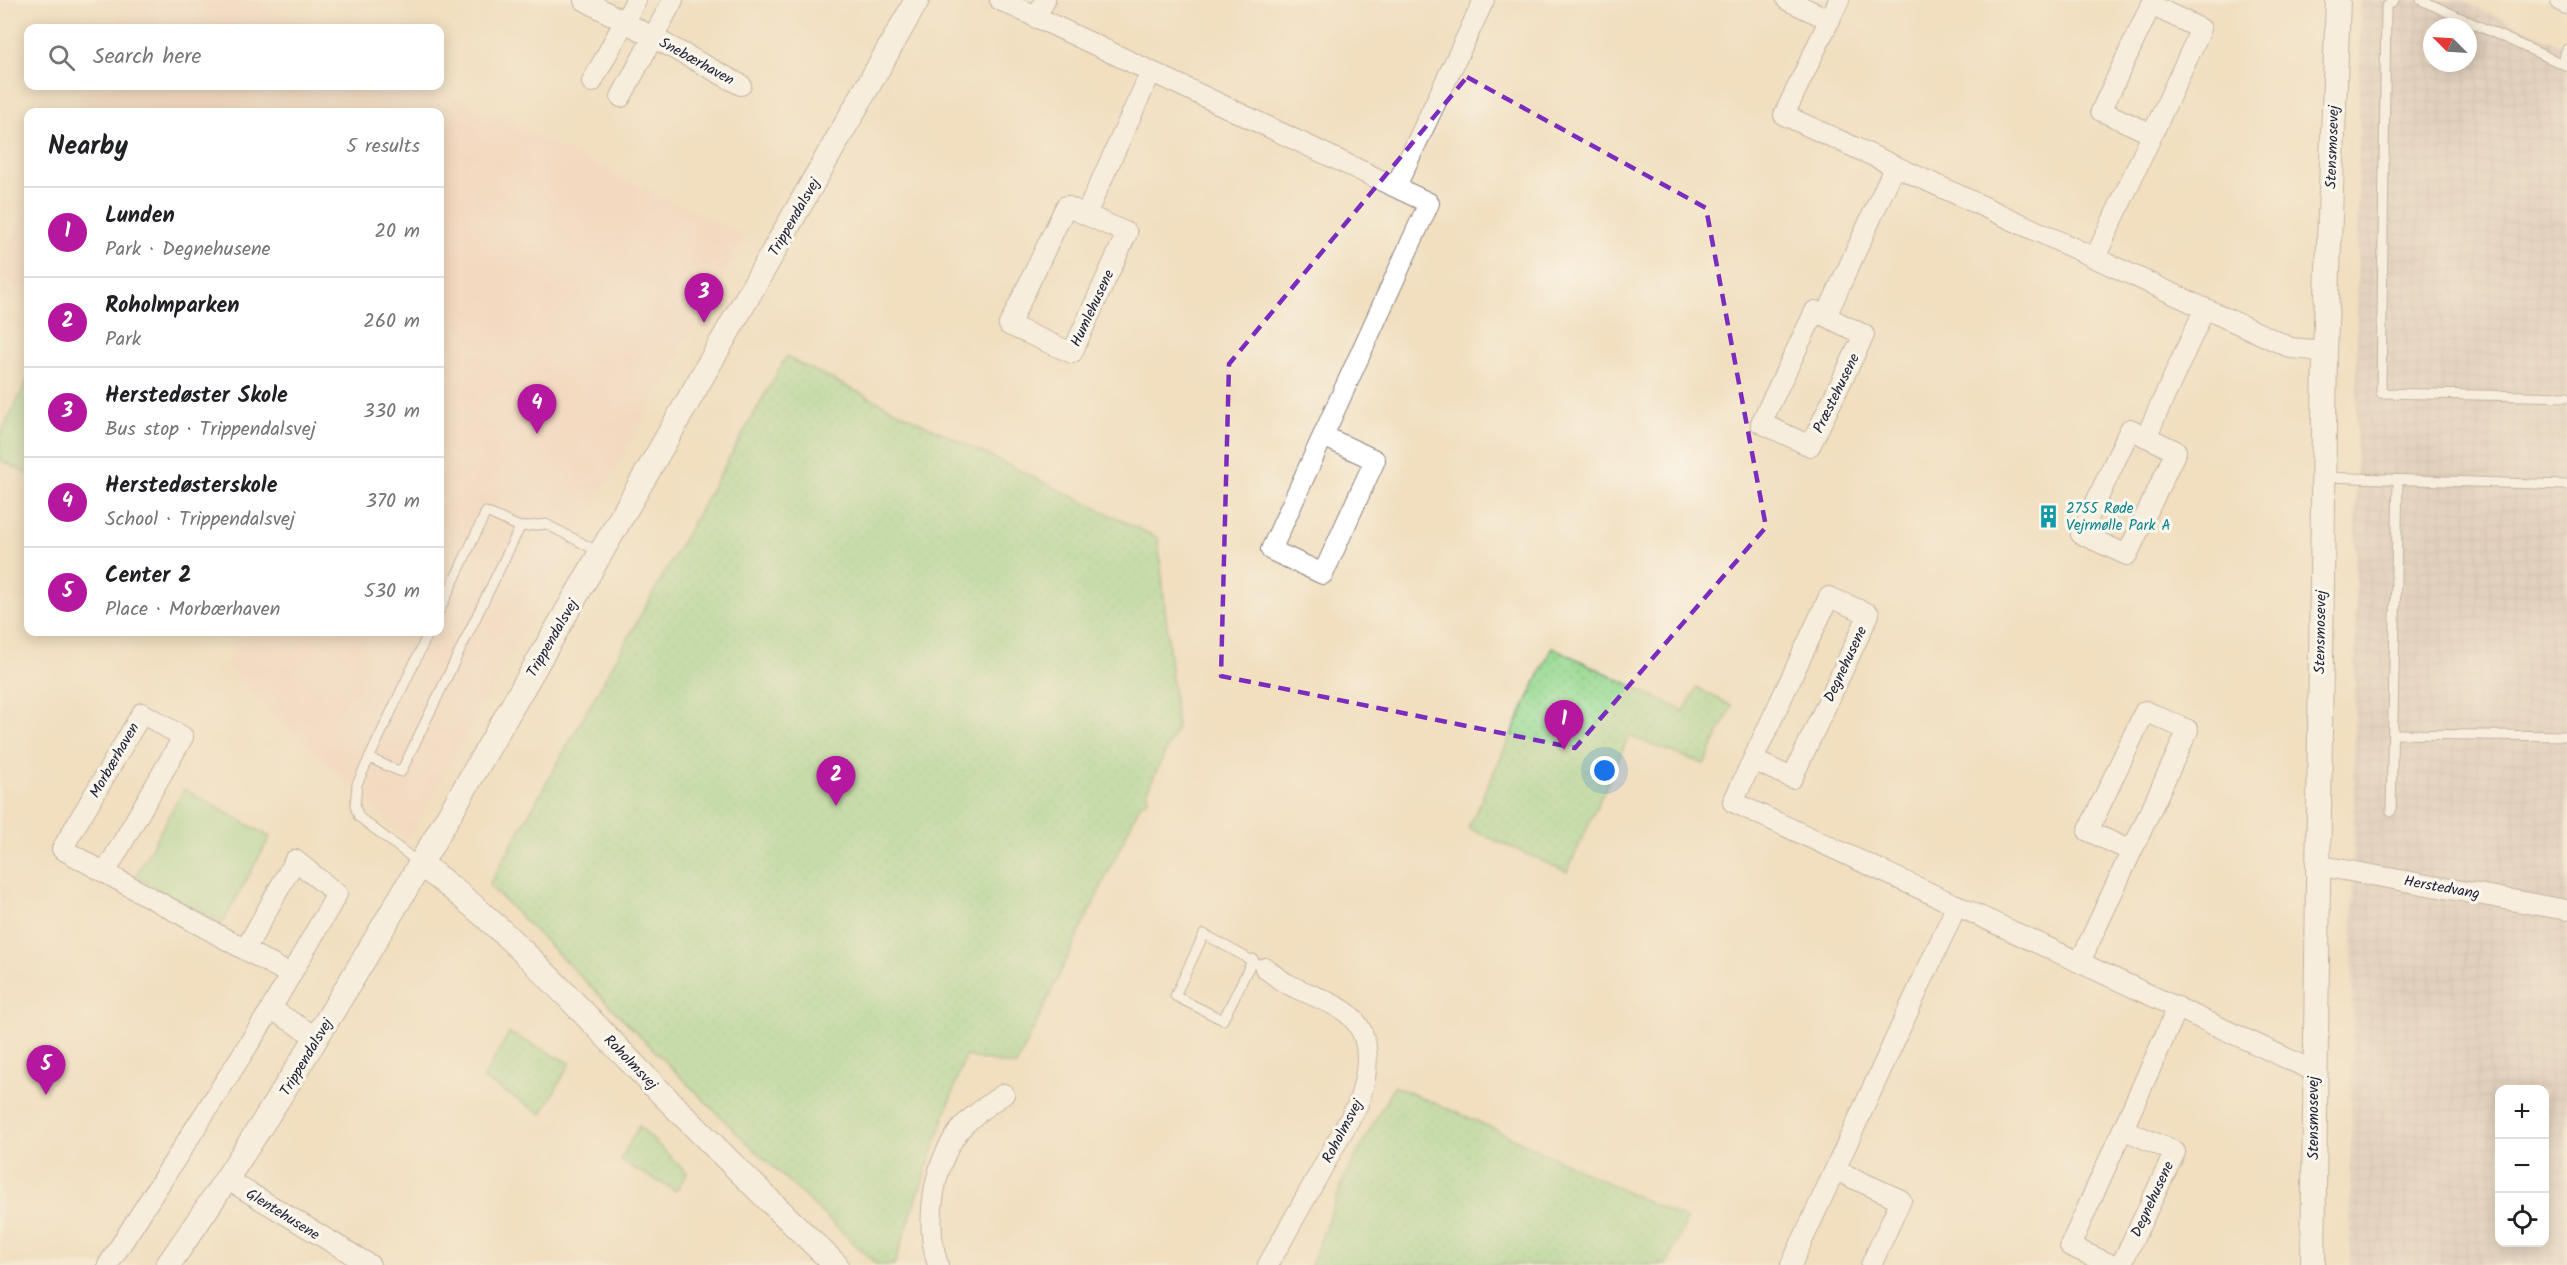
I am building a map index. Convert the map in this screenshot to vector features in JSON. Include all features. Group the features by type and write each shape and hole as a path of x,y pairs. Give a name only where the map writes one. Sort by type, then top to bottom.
{"street":[{"name":"Snebærhaven","path":"584,0 741,85"},
{"path":"592,82 636,0"},
{"name":"Snebærhaven","path":"621,97 673,0"},
{"name":"Trippendalsvej","path":"168,1265 228,1180 318,1038 601,553 917,0"},
{"path":"1000,0 1430,203 1270,550 1323,574 1375,460 1323,436"},
{"path":"1035,18 1045,0"},
{"path":"1396,186 1484,0"},
{"path":"1787,0 1830,20"},
{"path":"1839,0 1784,115 2204,310 2291,348 2325,351"},
{"name":"Stensmosevej","path":"2313,1265 2316,865 2325,351 2338,0"},
{"path":"2095,258 2201,29 2151,5 2102,111 2151,134"},
{"path":"1086,214 1151,72"},
{"path":"1826,316 1895,166"},
{"name":"Humlehusene","path":"1066,206 1086,214 1127,233 1072,353 1009,325 1066,206"},
{"path":"2146,437 2204,310"},
{"name":"Præstehusene","path":"1815,311 1826,316 1864,335 1810,446 1761,423 1815,311"},
{"path":"2130,429 2146,437 2176,451 2127,555 2081,534 2130,429"},
{"name":"Degnehusene","path":"1752,760 1792,778 1869,614 1829,597 1752,760 1733,802 2314,1071"},
{"path":"2080,962 2188,730 2145,711 2088,831 2131,850"},
{"name":"Morbærhaven","path":"105,873 183,736 142,713 62,849 105,873 291,975"},
{"path":"108,1265 271,1009 337,894 295,860 245,950"},
{"name":"Roholmsvej","path":"420,864 449,885 535,964 721,1154 836,1265"},
{"name":"Herstedvang","path":"2316,865 2567,909"},
{"path":"1791,1265 1957,905"},
{"name":"Roholmsvej","path":"1259,964 1287,984 1347,1013 1362,1032 1368,1057 1366,1080 1358,1104 1268,1265"},
{"path":"2112,1265 2070,1246 2178,1007"},
{"path":"271,1009 318,1038"},
{"path":"938,1265 932,1232 939,1173 948,1150 963,1127 982,1109 1004,1094"},
{"name":"Degnehusene","path":"2121,1265 2175,1152 2123,1129"},
{"path":"1834,1170 1901,1200 1871,1265"},
{"name":"Glentehusene","path":"228,1180 370,1265"}],"lane":[{"path":"2394,0 2386,7 2381,393 2567,397"},
{"path":"2421,0 2564,64 2567,50"},
{"path":"2323,477 2567,485"},
{"path":"2391,811 2398,480"},
{"path":"444,601 486,512 520,527 546,524 601,553"},
{"path":"369,758 401,772 520,527"},
{"path":"420,864 359,817 355,795 369,758 427,636"},
{"path":"2393,734 2567,736"},
{"path":"1204,934 1259,964 1223,1020 1175,996 1204,934"}],"highlighted area":[{"path":"1467,77 1706,208 1766,527 1575,748 1221,676 1229,364"}],"shaded area":[{"path":"130,0 253,0 304,24 118,24"},
{"path":"2360,0 2460,0 2567,48 2567,1265 2350,1265"},
{"path":"86,90 439,90 745,236 408,841 226,667 236,636 444,636 444,108 77,108"},
{"path":"24,215 24,289 0,277 0,265"}],"green space":[{"path":"786,357 1158,538 1177,727 1147,791 1148,799 1140,805 1016,1066 965,1056 894,1265 877,1265 736,1132 489,885"},
{"path":"24,387 24,472 0,460 0,436"},
{"path":"1552,647 1684,711 1697,688 1732,706 1704,764 1629,736 1567,872 1468,828"},
{"path":"184,789 270,837 222,924 135,877"},
{"path":"509,1033 570,1063 542,1114 483,1079"},
{"path":"1394,1086 1481,1123 1687,1220 1666,1265 1311,1265 1345,1176"},
{"path":"639,1126 687,1173 676,1191 620,1161"}],"place":[{"name":"Herstedøster Skole","path":"704,323"},
{"name":"Herstedøsterskole","path":"537,434"},
{"name":"2755 Røde Vejrmølle Park A","path":"2048,517"},
{"name":"Lunden","path":"1564,750"},
{"name":"Roholmparken","path":"836,806"},
{"name":"Center 2","path":"46,1095"}]}
